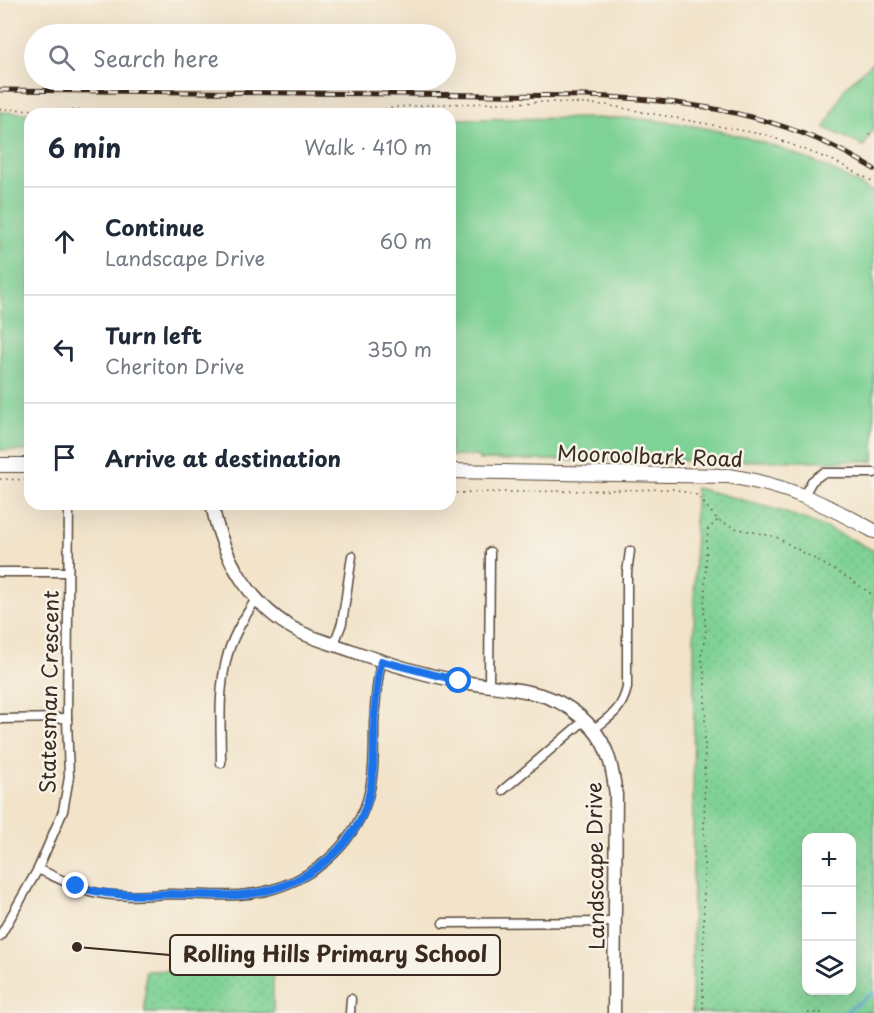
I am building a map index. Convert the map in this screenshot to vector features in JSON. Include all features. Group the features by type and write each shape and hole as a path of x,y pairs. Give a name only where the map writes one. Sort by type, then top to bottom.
{"main road":[{"path":"0,465 24,465"},
{"name":"Mooroolbark Road","path":"456,471 729,476 759,481 804,495 874,531"}],"street":[{"path":"804,495 812,481 823,473 874,473"},
{"name":"Statesman Crescent","path":"0,936 38,869 63,812 69,777 67,718 69,510"},
{"name":"Landscape Drive","path":"214,510 224,550 239,578 256,599 276,616 301,632 381,661 433,676 543,694 567,706 589,725 603,746 612,770 616,795 614,1013"},
{"path":"503,790 589,725 616,712 624,703 627,688 627,572 630,551"},
{"path":"489,686 490,552"},
{"path":"334,645 342,623 352,556"},
{"path":"0,572 68,572"},
{"path":"221,763 222,692 226,660 237,630 256,599"},
{"path":"38,869 92,892 116,895 240,895 267,891 295,882 321,866 344,843 361,818 370,791 374,766 377,685 381,661"},
{"path":"0,719 67,718"},
{"path":"443,923 615,922"},
{"path":"350,1013 351,999"}],"path":[{"path":"392,108 443,104 550,102 606,105 766,135 834,161 874,182"},
{"path":"0,109 24,109"},
{"path":"869,134 874,137"},
{"path":"0,479 24,480"},
{"path":"456,493 673,489 697,495 718,520 735,528 776,537 850,579 874,596"},
{"path":"707,1013 702,1011 705,678 701,656 706,632 704,610 706,539 708,529 718,520"},
{"path":"808,1013 825,1013"}],"green space":[{"path":"874,61 874,126 864,146 825,128 845,88"},
{"path":"0,112 24,113 24,451 0,450"},
{"path":"628,118 693,126 756,140 786,151 816,163 874,193 874,461 479,460 478,456 456,456 456,119"},
{"path":"695,488 787,513 831,530 874,551 874,1013 692,1013"},
{"path":"273,968 273,1013 145,1013 145,971"}],"waterway":[{"path":"844,1013 874,992"}],"railway":[{"path":"0,90 588,96 663,101 736,113 772,123 841,150 874,169"}],"place":[{"name":"Rolling Hills Primary School","path":"77,947"}],"route":[{"path":"76,886 92,892 116,895 240,895 267,891 295,882 321,866 344,843 361,818 370,791 374,766 374,723 381,661 459,681"}]}
